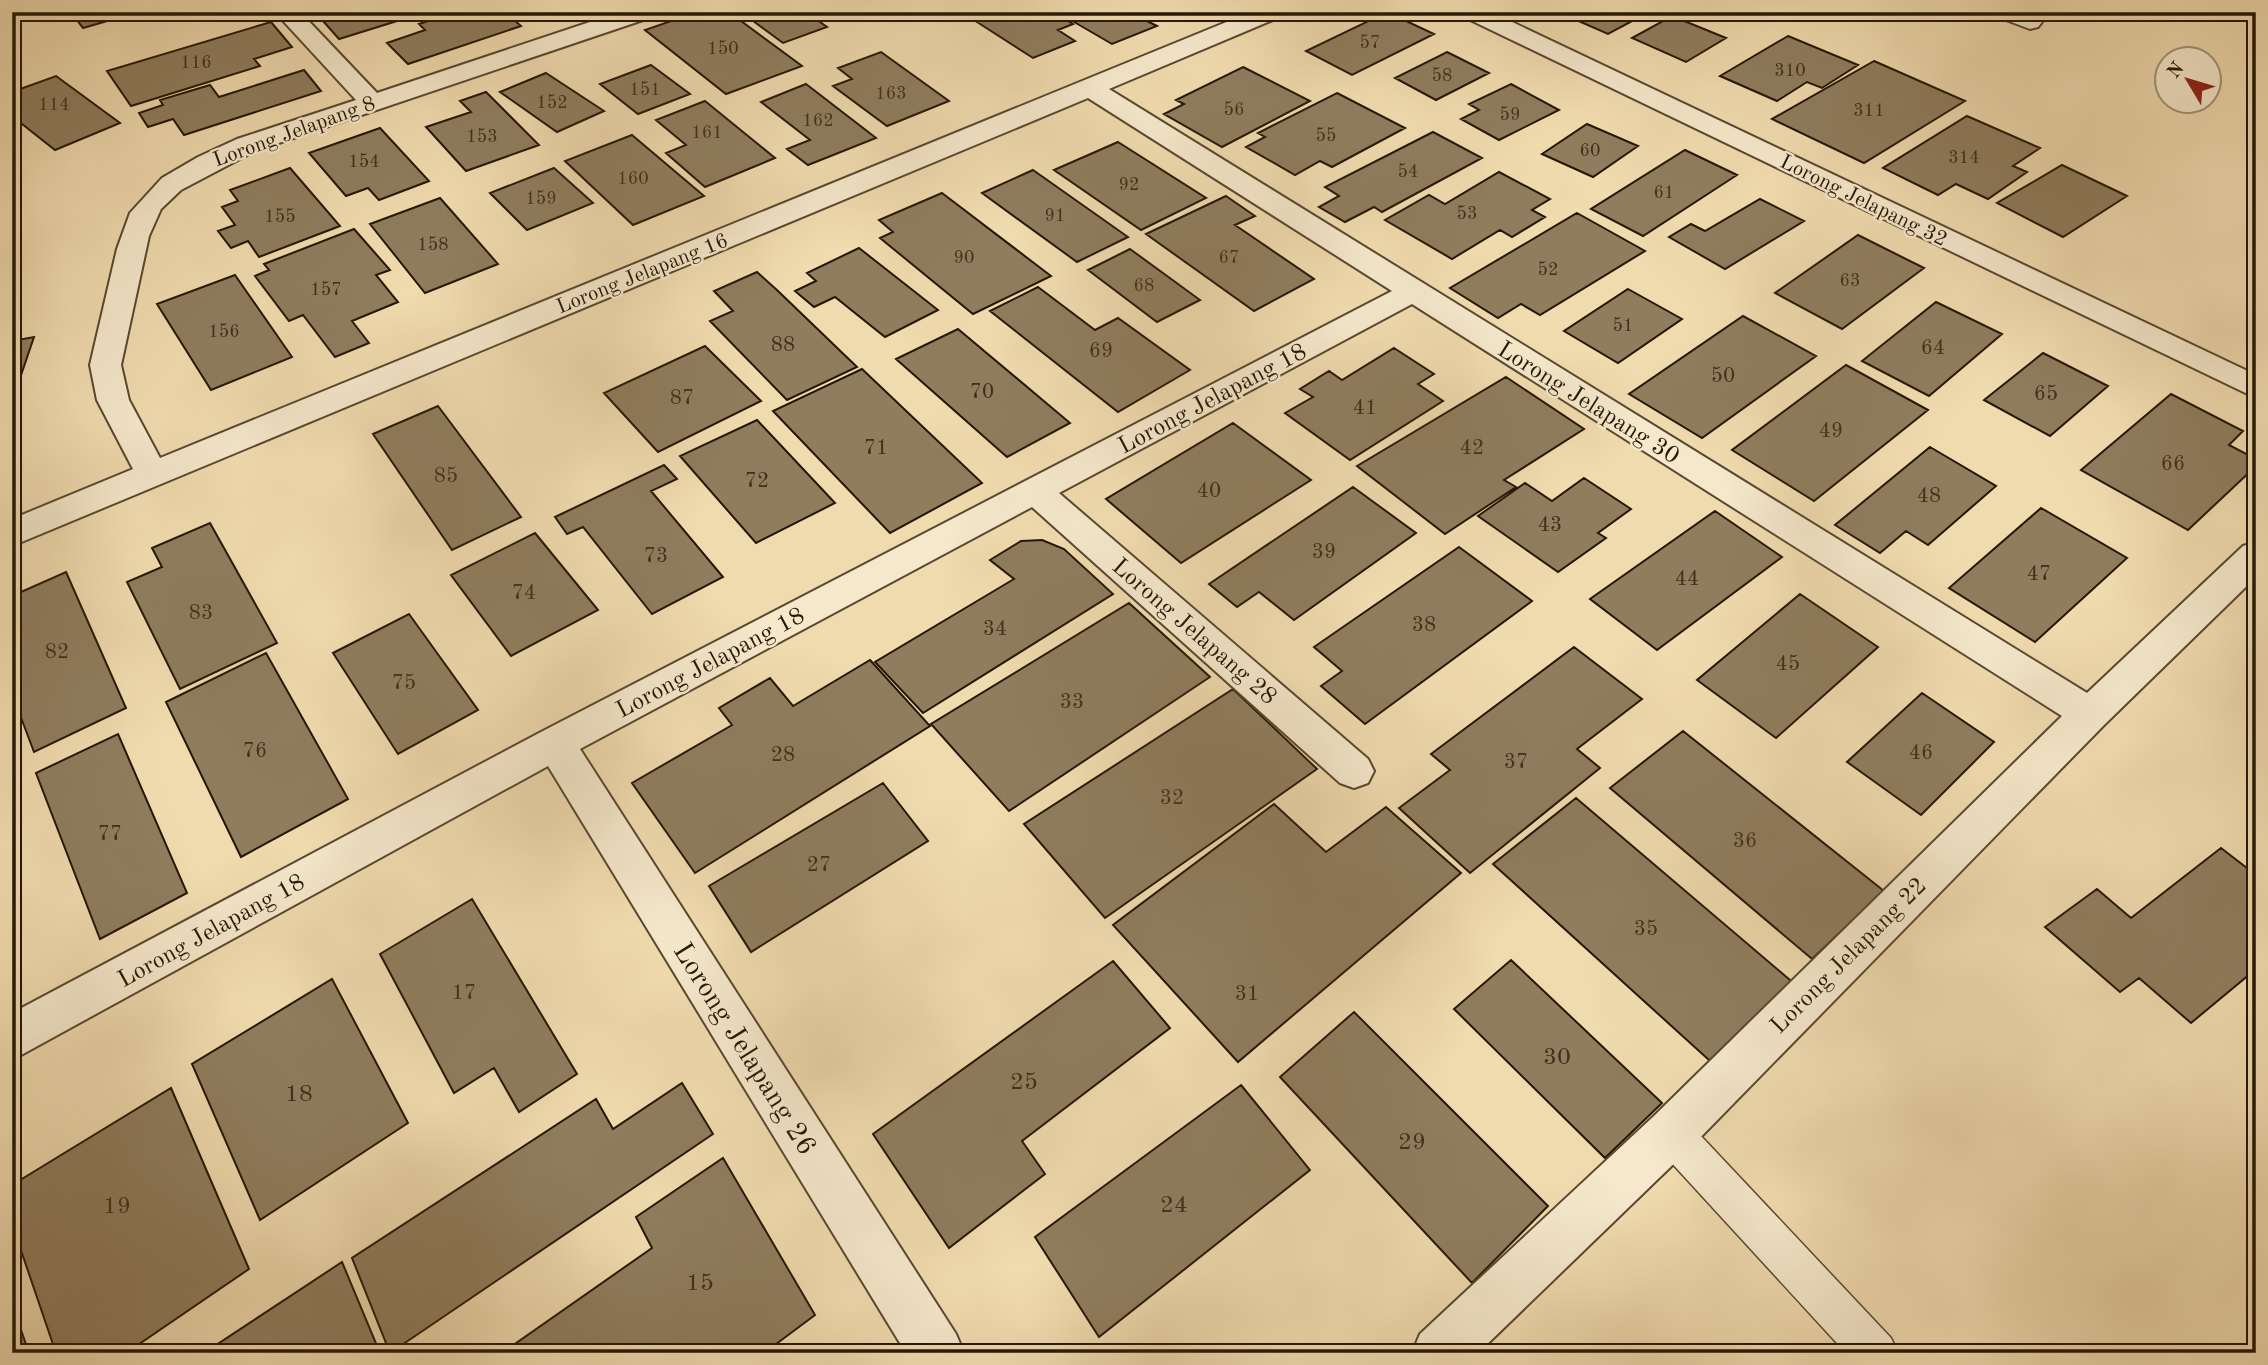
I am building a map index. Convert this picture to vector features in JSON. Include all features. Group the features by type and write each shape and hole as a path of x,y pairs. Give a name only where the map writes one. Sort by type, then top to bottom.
{"street":[{"path":"287,12 372,103"},
{"name":"Lorong Jelapang 8","path":"153,475 113,401 105,371 110,339 139,226 150,204 171,184 246,145 644,12"},
{"name":"Lorong Jelapang 16","path":"12,533 1272,12"},
{"name":"Lorong Jelapang 32","path":"1472,12 2256,388"},
{"path":"2006,12 2030,22"},
{"name":"Lorong Jelapang 30","path":"1090,88 2090,714"},
{"name":"Lorong Jelapang 18","path":"12,1038 555,743 1412,292"},
{"name":"Lorong Jelapang 28","path":"1035,491 1354,771"},
{"name":"Lorong Jelapang 22","path":"1438,1353 1671,1133 2090,714 2256,555"},
{"name":"Lorong Jelapang 26","path":"555,743 937,1353"}],"lane":[{"path":"1671,1133 1876,1353"}],"building":[{"path":"71,12 138,12 83,28"},
{"path":"426,12 339,39 316,13"},
{"path":"456,12 505,12 521,26 408,64 387,43 425,30 419,24"},
{"path":"529,12 563,12 539,21"},
{"path":"697,12 729,12 802,66 726,94 645,30"},
{"path":"741,12 806,12 827,27 783,43"},
{"path":"1001,12 1053,12 1073,24 1058,30 1075,41 1033,58 977,22"},
{"path":"1086,12 1163,14 1147,21 1157,26 1112,44 1069,19"},
{"path":"1387,12 1434,34 1352,75 1306,51"},
{"path":"1558,12 1649,12 1608,34"},
{"path":"1672,16 1726,38 1686,62 1632,38"},
{"path":"271,22 292,47 254,59 260,66 131,106 107,71"},
{"path":"1788,36 1858,65 1822,88 1807,82 1777,101 1720,76"},
{"path":"881,52 949,101 887,126 833,86 852,79 838,68"},
{"path":"1447,52 1489,73 1436,100 1395,78"},
{"path":"1874,61 1965,101 1864,163 1772,119"},
{"path":"651,65 690,94 638,114 600,84"},
{"path":"1243,67 1310,101 1222,147 1164,114 1184,104 1176,100"},
{"path":"304,70 321,91 184,135 173,119 148,127 139,113 163,105 160,100 210,85 219,97"},
{"path":"546,73 604,111 557,132 500,92"},
{"path":"56,76 120,123 55,150 12,116 12,92"},
{"path":"806,84 876,138 808,165 787,149 810,140 761,102"},
{"path":"1511,84 1559,110 1499,140 1461,119 1479,110 1469,104"},
{"path":"486,92 539,145 466,171 426,127 471,112 460,101"},
{"path":"1337,93 1405,128 1332,167 1320,161 1295,175 1246,147 1265,137 1258,133"},
{"path":"705,101 775,158 705,187 666,153 686,145 656,120"},
{"path":"1967,116 2040,148 2013,166 2027,172 1988,199 1956,184 1938,195 1883,168"},
{"path":"1587,124 1638,146 1593,177 1542,154"},
{"path":"380,128 429,181 379,200 368,188 346,196 309,153"},
{"path":"1433,132 1482,158 1382,212 1374,207 1345,222 1319,207 1339,196 1325,187"},
{"path":"632,135 704,196 633,225 565,161"},
{"path":"1118,142 1206,198 1141,230 1054,170"},
{"path":"1685,150 1737,175 1643,236 1591,209"},
{"path":"2062,165 2127,196 2063,237 1997,203"},
{"path":"290,168 340,226 259,257 248,241 231,248 218,231 235,225 222,207 238,201 230,190"},
{"path":"554,168 593,203 527,230 490,193"},
{"path":"1033,170 1128,237 1077,262 982,193"},
{"path":"1499,172 1550,199 1532,210 1545,217 1512,237 1500,230 1452,259 1385,220 1429,195 1445,204"},
{"path":"942,193 1051,276 973,314 880,238 893,232 879,220"},
{"path":"1226,196 1255,216 1235,225 1314,279 1254,311 1146,234"},
{"path":"440,198 498,264 425,293 370,224"},
{"path":"1760,199 1804,221 1725,269 1669,237 1691,224 1705,231"},
{"path":"1577,213 1645,251 1540,315 1521,304 1498,318 1450,288"},
{"path":"354,229 390,270 376,275 398,302 352,321 369,343 335,357 303,315 289,321 255,276 269,270 264,264"},
{"path":"1858,235 1924,268 1842,329 1775,293"},
{"path":"859,248 938,310 885,337 835,297 814,307 795,291 816,281 807,273"},
{"path":"1130,249 1200,300 1157,322 1088,270"},
{"path":"757,272 857,367 787,400 710,321 733,311 714,291"},
{"path":"235,275 292,357 211,390 157,304"},
{"path":"1038,287 1095,330 1118,318 1190,370 1118,412 990,311"},
{"path":"1628,289 1682,319 1618,363 1564,331"},
{"path":"1936,302 2002,334 1929,396 1862,361"},
{"path":"1743,316 1816,356 1702,438 1629,394"},
{"path":"958,329 1070,423 1007,457 896,359"},
{"path":"34,337 19,381 12,382 12,341"},
{"path":"705,346 761,401 658,452 604,393"},
{"path":"1394,348 1434,374 1418,384 1443,401 1350,460 1285,413 1313,397 1300,389 1329,371 1342,380"},
{"path":"2043,353 2108,386 2050,436 1984,400"},
{"path":"1846,365 1928,410 1814,501 1732,450"},
{"path":"862,369 982,483 890,533 773,411"},
{"path":"1506,377 1584,429 1504,480 1516,487 1445,534 1357,466"},
{"path":"2171,394 2243,431 2229,445 2256,459 2256,466 2188,530 2081,470"},
{"path":"438,406 521,517 452,550 373,434"},
{"path":"757,420 835,503 756,543 680,456"},
{"path":"1233,423 1311,480 1181,563 1106,499"},
{"path":"1930,447 1996,486 1928,545 1906,531 1880,553 1835,525"},
{"path":"664,465 677,479 651,491 723,577 652,614 583,527 567,534 555,517"},
{"path":"1584,478 1631,509 1598,533 1606,538 1558,572 1478,516 1525,483 1552,501"},
{"path":"1353,487 1416,533 1294,620 1259,592 1237,607 1209,584"},
{"path":"2041,508 2127,558 2035,642 1949,588"},
{"path":"1715,511 1782,557 1657,650 1590,599"},
{"path":"210,523 277,643 180,689 127,582 162,567 152,548"},
{"path":"535,533 598,610 511,656 451,575"},
{"path":"1042,540 1064,549 1113,594 923,713 875,662 1014,579 990,560 1021,541"},
{"path":"1459,547 1532,601 1365,724 1321,686 1342,671 1314,647"},
{"path":"66,572 126,708 34,752 17,707 12,709 12,596"},
{"path":"1800,594 1878,647 1776,738 1697,680"},
{"path":"1129,603 1210,677 1009,811 931,724"},
{"path":"409,614 478,710 398,754 333,653"},
{"path":"1574,647 1642,699 1577,749 1600,768 1470,873 1399,808 1450,770 1431,754"},
{"path":"266,653 348,799 241,857 166,702"},
{"path":"870,660 930,726 695,873 632,783 732,725 719,708 770,678 793,706"},
{"path":"1233,689 1317,769 1105,918 1024,824"},
{"path":"1922,693 1994,742 1921,815 1847,762"},
{"path":"1683,731 1884,891 1812,959 1610,788"},
{"path":"118,734 187,893 100,939 36,773"},
{"path":"883,783 928,841 751,952 709,886"},
{"path":"1576,798 1803,991 1721,1071 1493,864"},
{"path":"1274,804 1326,852 1386,807 1461,873 1238,1062 1113,925"},
{"path":"2221,848 2256,875 2256,969 2191,1023 2139,978 2120,992 2045,927 2097,889 2131,918"},
{"path":"472,899 577,1074 519,1112 494,1068 454,1093 380,954"},
{"path":"1511,960 1662,1103 1605,1158 1454,1009"},
{"path":"1113,961 1170,1028 1022,1141 1045,1174 949,1248 873,1134"},
{"path":"332,979 408,1123 260,1220 192,1064"},
{"path":"1354,1012 1548,1206 1472,1283 1280,1077"},
{"path":"682,1083 713,1134 390,1353 352,1258 596,1099 613,1129"},
{"path":"1241,1085 1310,1170 1099,1337 1035,1237"},
{"path":"171,1088 249,1269 126,1353 56,1353 12,1224 12,1185"},
{"path":"723,1158 815,1315 764,1353 502,1353 652,1248 636,1217"},
{"path":"342,1262 380,1353 204,1353"},
{"path":"12,1304 29,1353 12,1353"}]}
